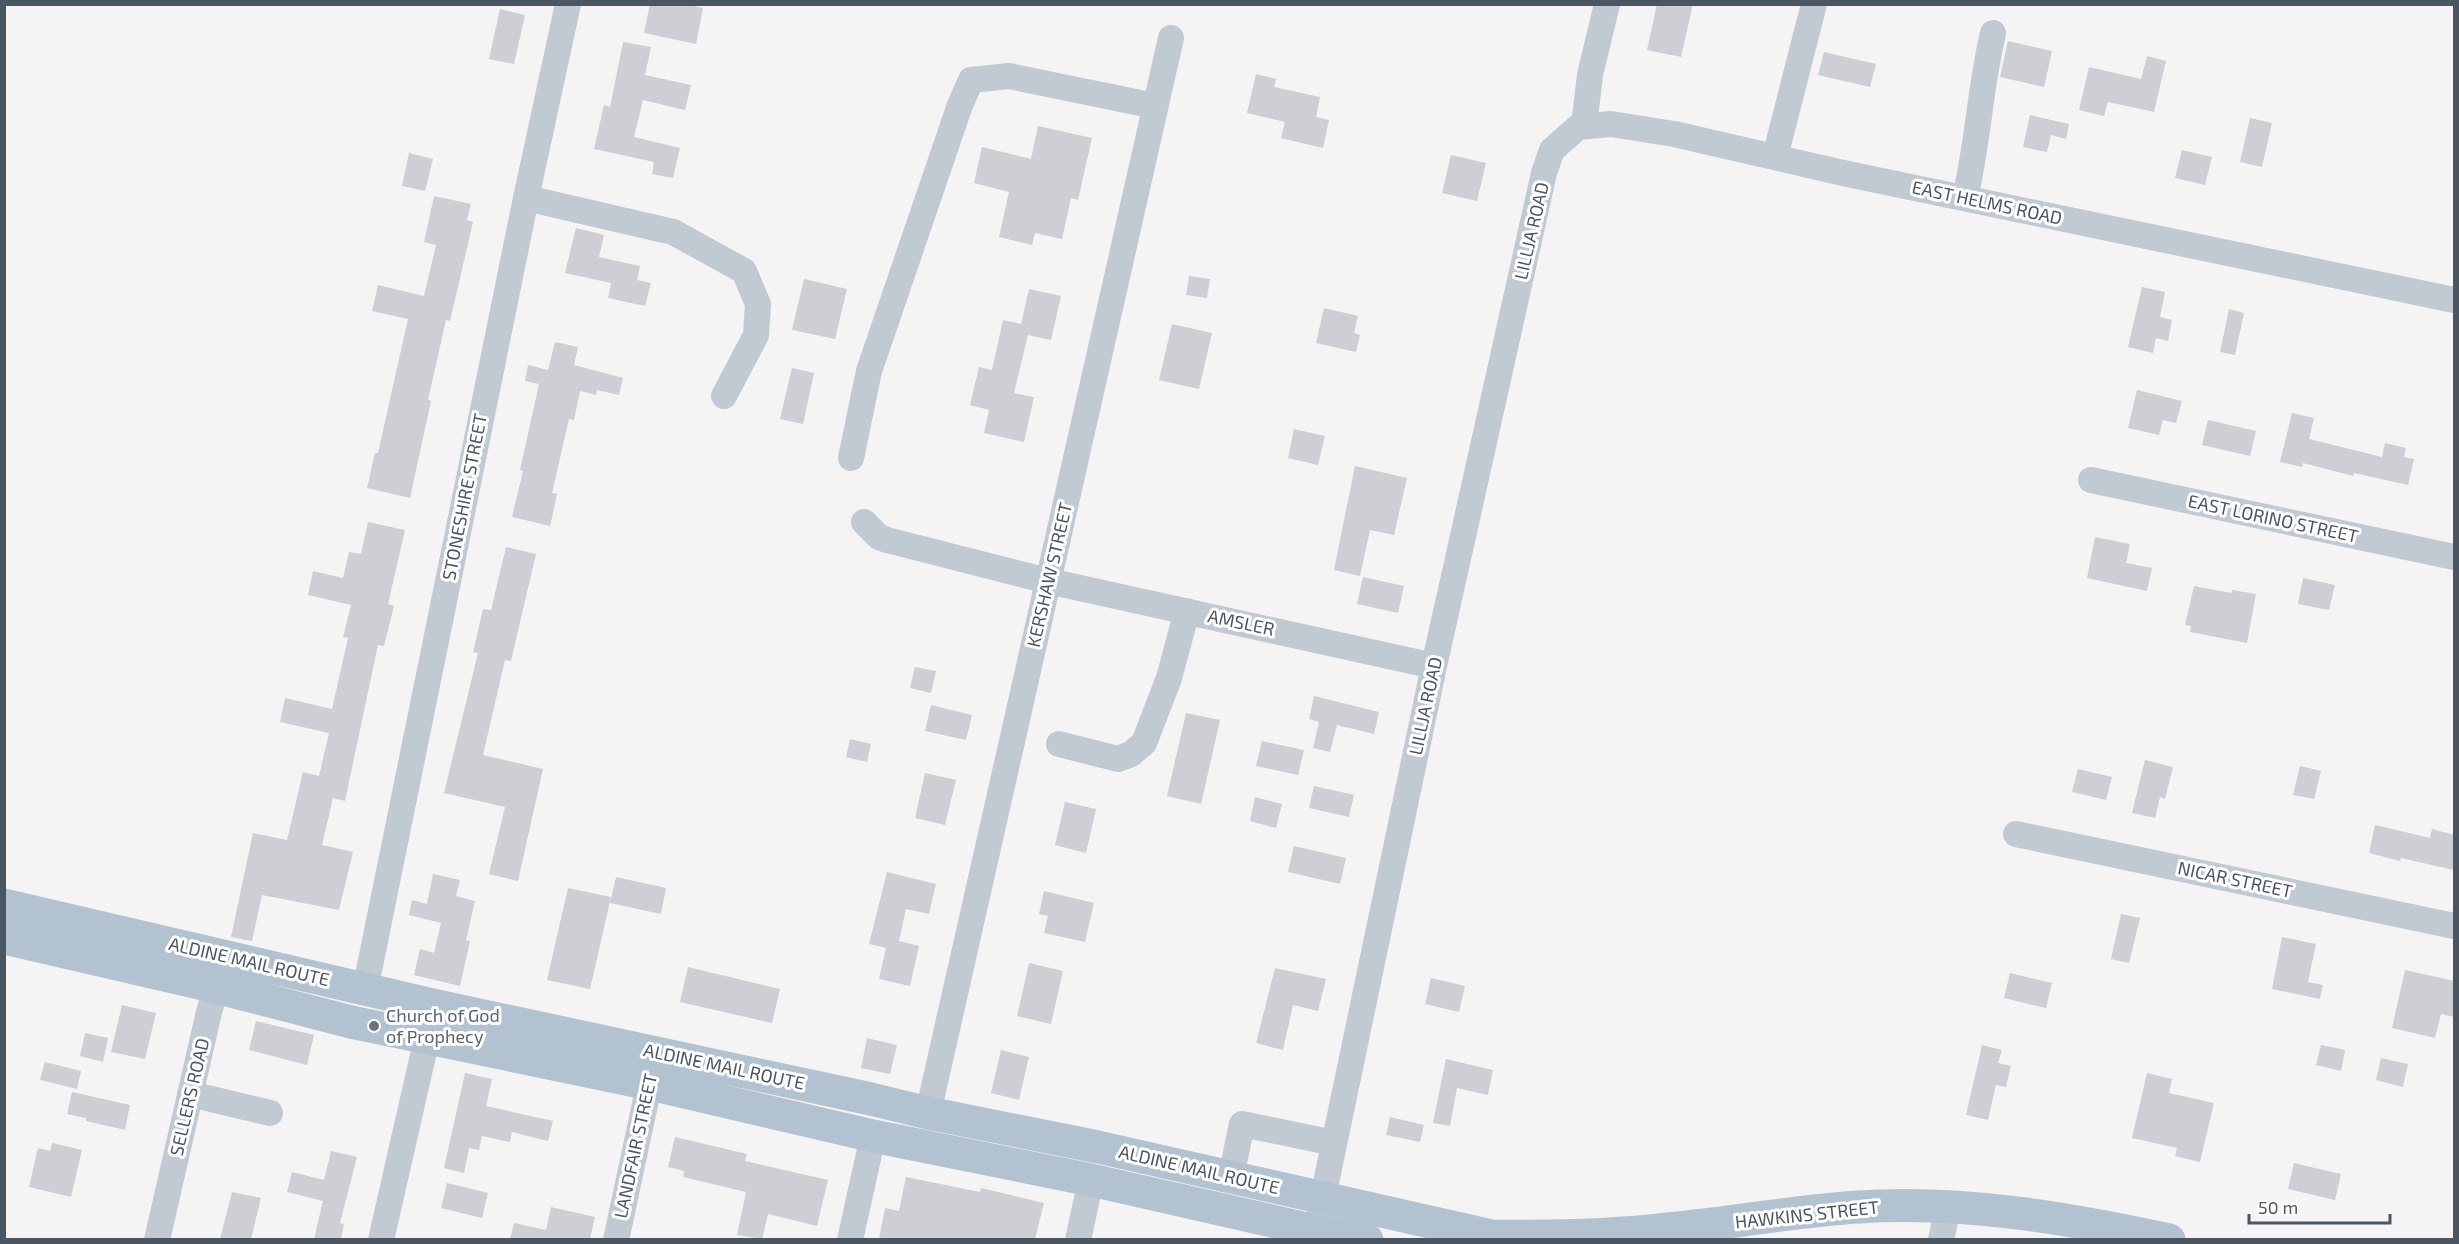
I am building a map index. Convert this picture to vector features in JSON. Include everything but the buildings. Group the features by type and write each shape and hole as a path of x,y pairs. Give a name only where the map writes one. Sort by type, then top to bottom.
{"main road":[{"name":"ALDINE MAIL ROUTE","path":"4,904 365,990 928,1113 1098,1147 1444,1225"},
{"name":"ALDINE MAIL ROUTE","path":"4,938 216,987 351,1022 650,1084 873,1136 1091,1180 1315,1235 1367,1239"},
{"name":"HAWKINS STREET","path":"1444,1225 1491,1236 1558,1237 1666,1230 1858,1207 1948,1207 2043,1216 2169,1239"}],"street":[{"name":"STONESHIRE STREET","path":"365,990 526,198 568,4"},
{"path":"1584,126 1590,75 1607,4"},
{"path":"1775,157 1814,4"},
{"path":"1965,198 1972,167 1983,74 1993,33"},
{"name":"KERSHAW STREET","path":"928,1113 1171,38"},
{"path":"851,458 869,371 960,105 971,80 1009,76 1155,106"},
{"name":"EAST HELMS ROAD","path":"1584,126 1611,124 1664,133 2454,300"},
{"name":"LILLJA ROAD","path":"1315,1235 1434,666 1544,173 1552,150 1578,127 1584,126"},
{"path":"526,198 673,232 744,271 758,304 756,335 724,396"},
{"name":"EAST LORINO STREET","path":"2091,480 2454,557"},
{"name":"AMSLER","path":"864,522 879,537 887,540 1048,581 1434,666"},
{"path":"1059,744 1118,759 1131,754 1144,743 1169,678 1187,611"},
{"name":"NICAR STREET","path":"2016,834 2454,926"},
{"name":"SELLERS ROAD","path":"157,1239 225,956"},
{"path":"381,1239 426,1038"},
{"name":"LANDFAIR STREET","path":"615,1239 650,1084 655,1052"},
{"path":"190,1094 270,1113"},
{"path":"1231,1177 1242,1124 1334,1143"},
{"path":"850,1239 873,1136"},
{"path":"1078,1239 1091,1180"},
{"path":"1941,1239 1948,1207"}],"place":[{"name":"Church of God of Prophecy","path":"374,1026"}]}
